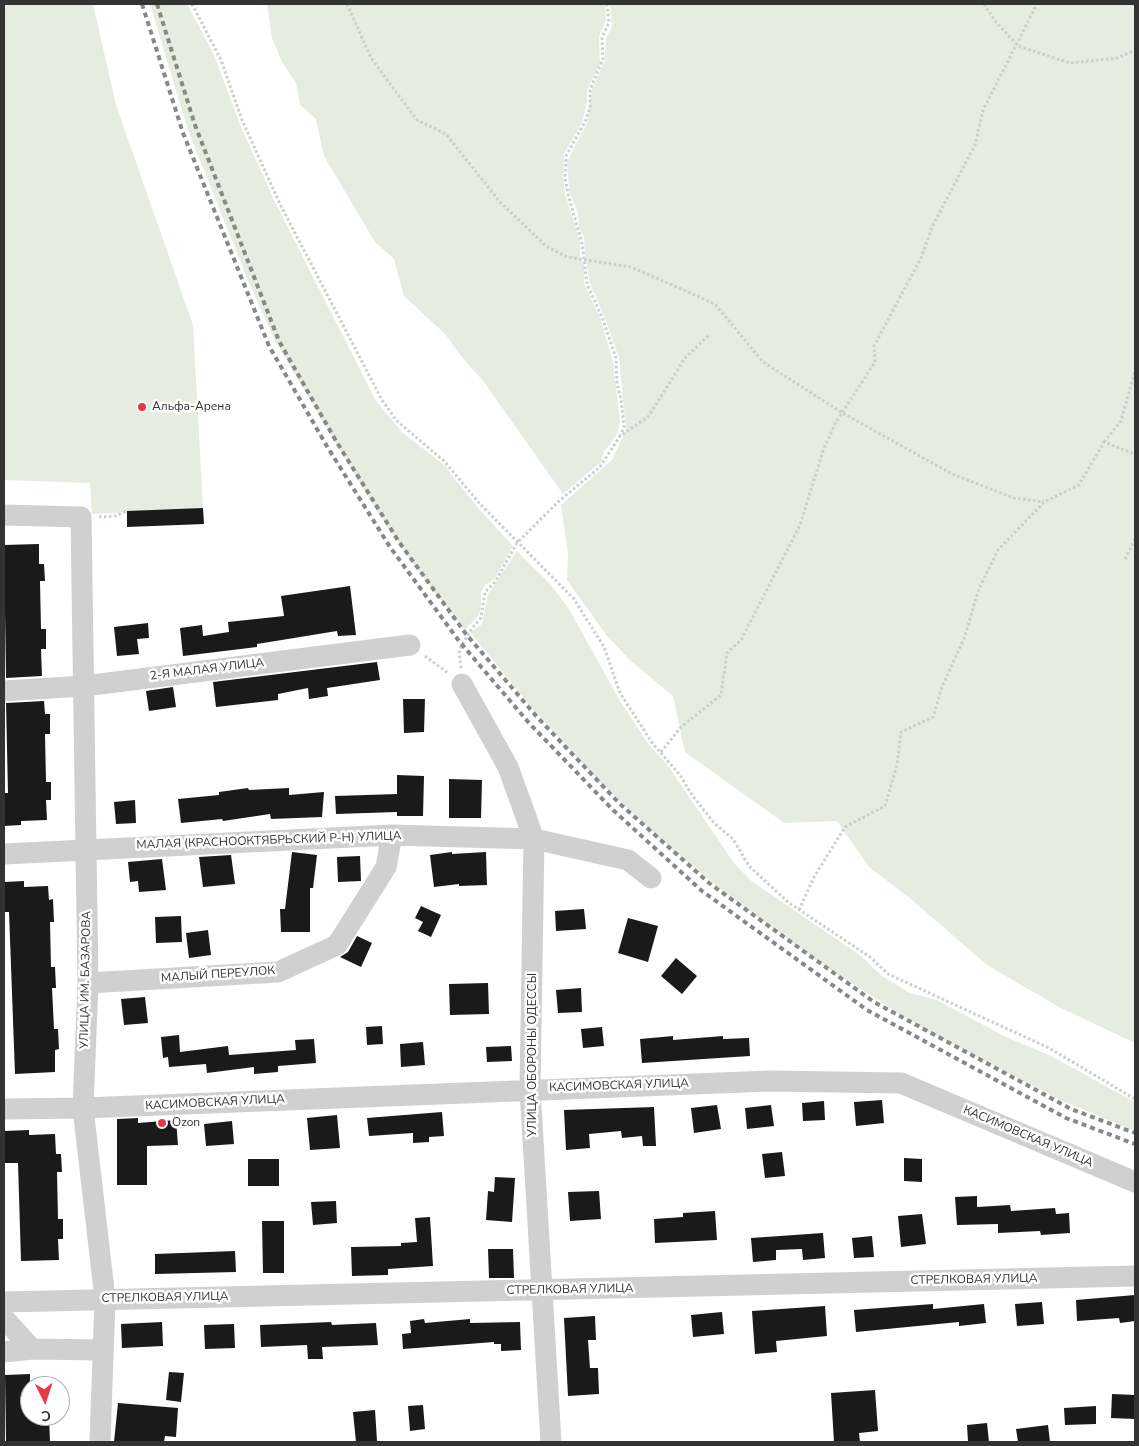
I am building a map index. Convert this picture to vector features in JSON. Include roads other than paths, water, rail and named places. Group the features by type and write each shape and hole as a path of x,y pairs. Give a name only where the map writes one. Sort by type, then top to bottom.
{"street":[{"name":"УЛИЦА ИМ. БАЗАРОВА","path":"4,515 81,517 88,982 83,1108 105,1299 100,1442"},
{"name":"2-Я МАЛАЯ УЛИЦА","path":"4,691 84,686 410,645"},
{"name":"УЛИЦА ОБОРОНЫ ОДЕССЫ","path":"462,684 508,767 534,839 530,1089 551,1442"},
{"name":"МАЛАЯ (КРАСНООКТЯБРЬСКИЙ Р-Н) УЛИЦА","path":"4,854 392,835 534,839 628,860 651,878"},
{"name":"МАЛЫЙ ПЕРЕУЛОК","path":"88,982 278,972 337,945 386,867 392,835"},
{"name":"КАСИМОВСКАЯ УЛИЦА","path":"4,1109 83,1108 770,1080 901,1083 1135,1182"},
{"name":"СТРЕЛКОВАЯ УЛИЦА","path":"4,1302 1135,1276"},
{"path":"4,1318 32,1350"},
{"path":"4,1352 102,1350"}],"railway":[{"path":"142,4 183,133 269,346 328,448 390,547 459,641 529,723 613,810 702,891 867,1010 1066,1118 1135,1144"},
{"path":"157,4 195,125 279,341 336,441 399,542 466,634 537,717 619,803 709,883 874,1002 1071,1109 1135,1133"}],"place":[{"name":"Альфа-Арена","path":"142,407"},
{"name":"Ozon","path":"162,1123"}]}
